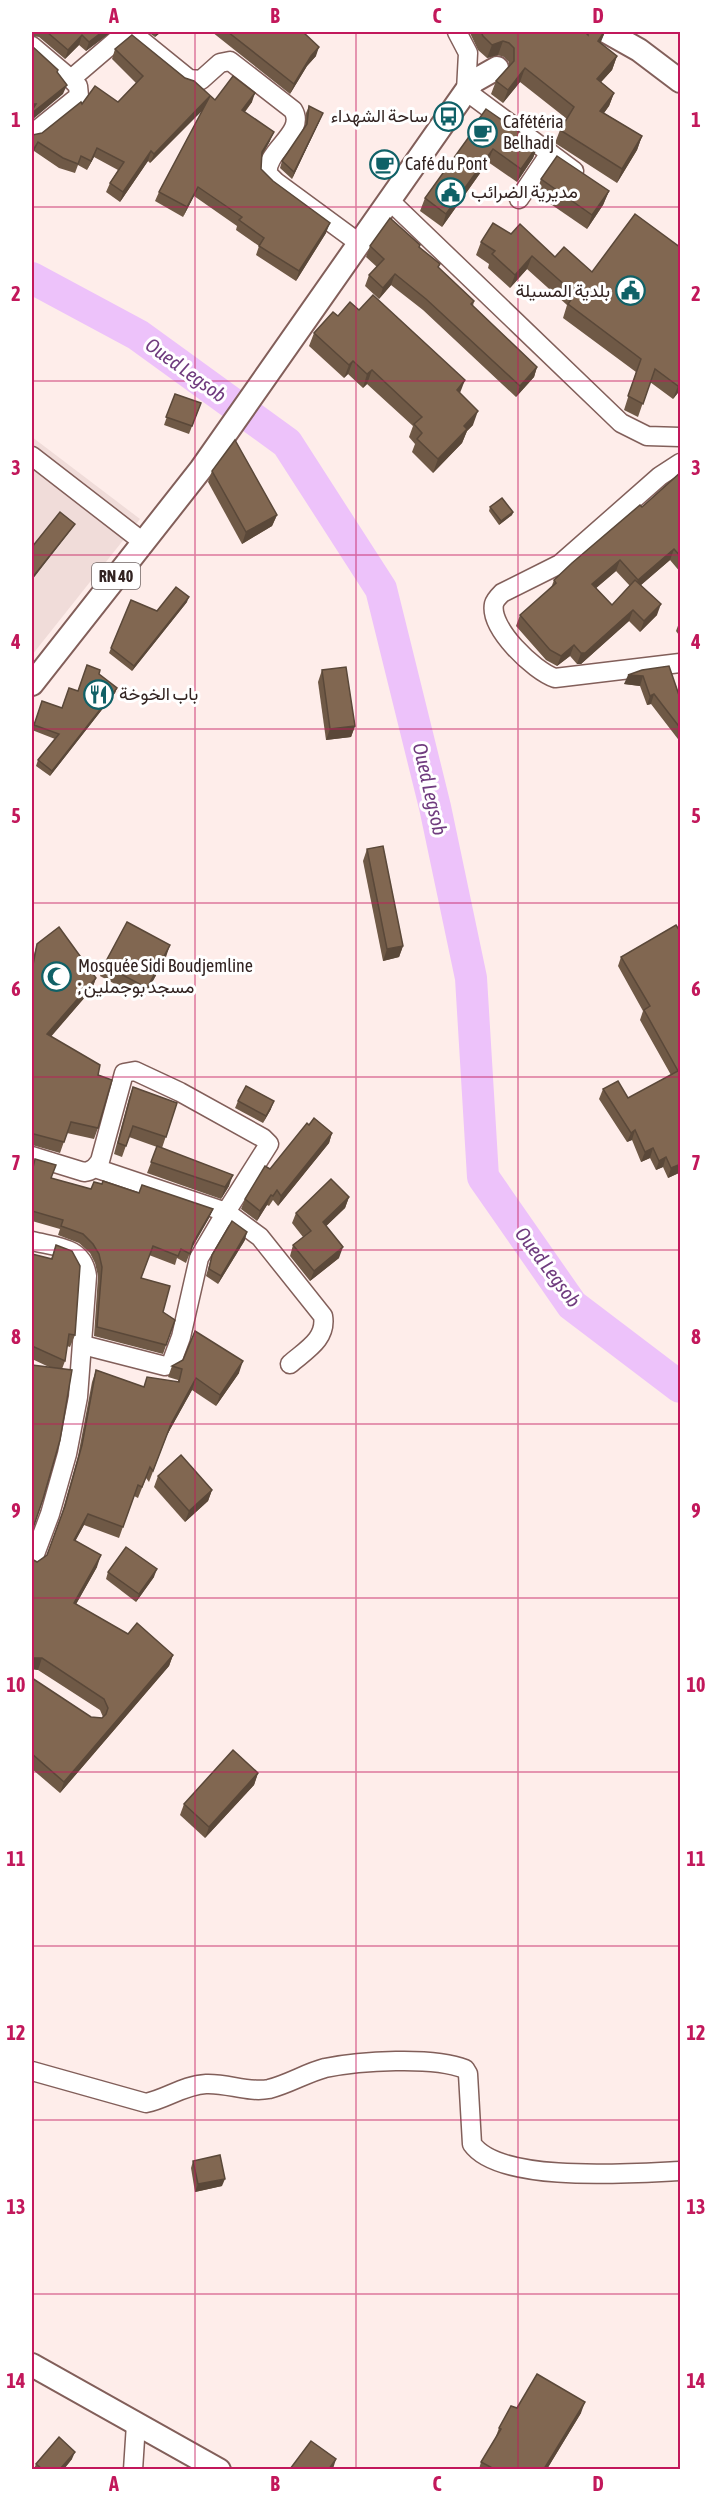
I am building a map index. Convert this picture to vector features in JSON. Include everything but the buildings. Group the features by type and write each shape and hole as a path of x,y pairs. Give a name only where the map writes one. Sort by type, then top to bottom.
{"main road":[{"path":"607,32 633,41 681,81"},
{"name":"RN 40","path":"32,684 201,469 389,200 490,61"},
{"path":"32,2365 219,2469"}],"street":[{"path":"71,79 126,32"},
{"path":"131,32 189,79 201,80 220,63 230,60 293,110 296,115 294,128 270,160 268,174 359,243"},
{"path":"457,32 468,53 470,86 584,179"},
{"path":"32,46 78,86 79,96 32,134"},
{"path":"519,199 550,153"},
{"path":"389,200 621,423 646,436 681,437"},
{"path":"32,456 143,542"},
{"path":"681,463 660,476 560,564 502,593 494,603 494,608 506,636 519,654 555,678 681,663"},
{"path":"32,1156 84,1172 90,1172 95,1168 100,1161 124,1073 135,1071 180,1092 267,1141 268,1148 199,1258 181,1337 175,1356 168,1367 83,1345"},
{"path":"95,1168 226,1212 260,1237 323,1316 325,1327 322,1334 290,1364"},
{"path":"32,1241 77,1254 86,1266 87,1276 78,1397 67,1454 50,1514 32,1562"},
{"path":"32,2071 146,2103 158,2101 182,2089 205,2084 229,2085 252,2091 269,2088 323,2069 358,2063 448,2064 465,2069 468,2074 472,2144 489,2159 531,2170 621,2174 681,2170"},
{"path":"132,2469 136,2424"}],"shaded area":[{"path":"32,437 140,519 32,655"}],"waterway":[{"name":"Oued Legsob","path":"32,278 138,335 287,443 381,589 435,807 471,978 483,1177 572,1305 680,1387"}],"place":[{"name":"ساحة الشهداء","path":"449,116"},
{"name":"Cafétéria Belhadj","path":"482,132"},
{"name":"Café du Pont","path":"384,164"},
{"name":"مديرية الضرائب","path":"450,192"},
{"name":"بلدية المسيلة","path":"631,291"},
{"name":"باب الخوخة","path":"98,694"},
{"name":"Mosquée Sidi Boudjemline ; مسجد بوجملين","path":"57,976"}]}
